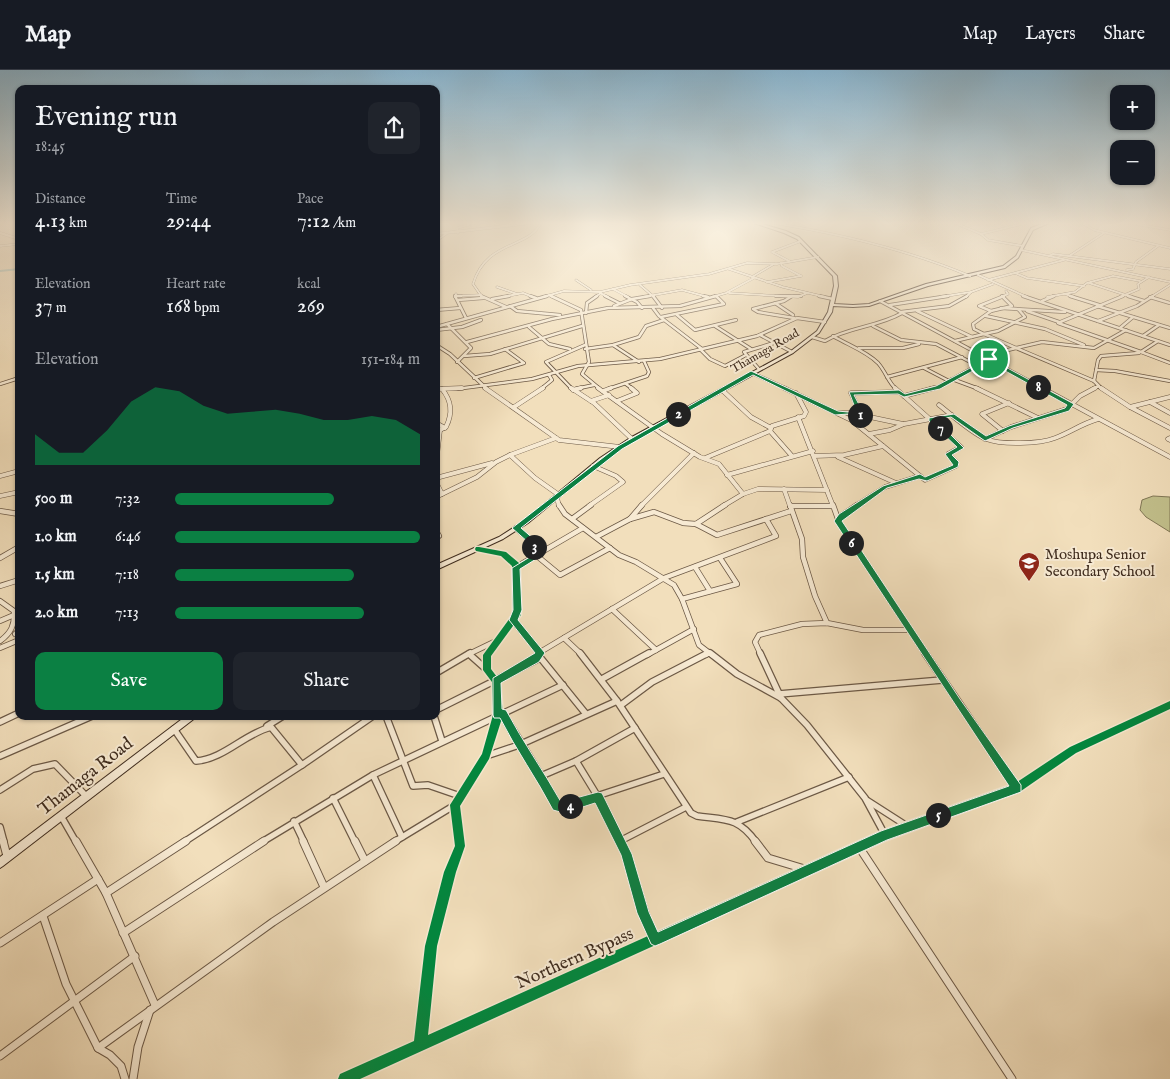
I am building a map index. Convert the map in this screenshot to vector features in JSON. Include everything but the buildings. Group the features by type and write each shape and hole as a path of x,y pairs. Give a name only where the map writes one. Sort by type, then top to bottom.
{"main road":[{"name":"Thamaga Road","path":"440,566 479,549 516,528 558,497 594,466 632,439 792,352 812,337 825,322 832,302 836,286 835,276 830,270"},
{"path":"832,302 860,306 927,284 978,275 993,270"},
{"name":"Thamaga Road","path":"0,864 186,720"}],"street":[{"path":"477,270 474,274 473,284 483,297"},
{"path":"440,327 536,298 568,291 599,292 723,270"},
{"path":"730,270 832,302"},
{"path":"726,294 765,270"},
{"path":"766,282 782,277 792,279 801,276 790,270"},
{"path":"956,270 970,276"},
{"path":"987,279 1021,270"},
{"path":"1119,270 1149,277 1169,286"},
{"path":"1013,272 1027,278 1084,286"},
{"path":"978,275 1016,293 1170,345"},
{"path":"1042,301 1064,293 1075,292 1089,283 1115,275 1140,281 1149,277"},
{"path":"987,279 1009,293 979,306 991,311"},
{"path":"576,280 594,292"},
{"path":"1059,322 1137,290 1140,281"},
{"path":"1089,283 1145,301"},
{"path":"890,305 971,292 993,284"},
{"path":"640,285 653,295 662,308"},
{"path":"1097,321 1145,301 1169,286"},
{"path":"497,287 513,294 525,294 536,298"},
{"path":"613,289 632,299 642,308"},
{"path":"612,308 632,299 684,290 709,298"},
{"path":"732,290 738,293"},
{"path":"599,292 620,303"},
{"path":"586,313 587,303 599,292"},
{"path":"812,337 825,341 833,336 873,326 902,313 940,308 962,300 971,292"},
{"path":"467,342 566,316 612,308 680,306 716,296 738,293 800,297 807,293"},
{"path":"1064,293 1170,328"},
{"path":"466,318 455,295 502,298 519,294"},
{"path":"765,294 772,302 786,312 801,318"},
{"path":"549,295 580,309 582,326 586,333 585,347 588,365"},
{"path":"632,439 610,417 573,390 547,361 571,350 613,345 640,336 644,327 662,319 724,304 716,296"},
{"path":"792,296 788,301 772,302 753,309 758,312 825,322"},
{"path":"954,341 998,331 1025,316 1002,296"},
{"path":"458,300 483,297 506,307"},
{"path":"496,302 502,298"},
{"path":"1150,298 1170,302"},
{"path":"880,301 1169,457"},
{"path":"510,306 517,310 566,316"},
{"path":"1012,306 991,311 973,324 974,329 1094,381 1098,386 1130,408 1170,428"},
{"path":"440,310 460,308"},
{"path":"653,308 652,310 662,319 695,346 702,349 710,359 725,366 746,355"},
{"path":"1001,308 1057,310 1075,314"},
{"path":"916,310 972,337"},
{"path":"1026,310 1039,317 1059,322 1068,328 1170,363"},
{"path":"677,315 695,330 736,320"},
{"path":"986,316 1049,331 1088,347"},
{"path":"1120,328 1133,317"},
{"path":"442,389 482,386 549,375 588,365 644,361 760,335 796,318"},
{"path":"440,329 452,329 481,320"},
{"path":"670,324 682,321"},
{"path":"447,324 471,348 457,362"},
{"path":"1143,336 1159,325"},
{"path":"529,326 542,340 551,345 571,350"},
{"path":"464,356 488,354 542,340 571,328 582,326"},
{"path":"715,326 751,349"},
{"path":"873,326 898,340 936,344 976,365"},
{"path":"984,356 1042,342 1098,347 1126,330"},
{"path":"760,335 792,352"},
{"path":"752,373 837,413 870,434 925,480 956,466 956,462 948,454 961,448 888,382 887,377 873,357 858,348 845,344 833,336"},
{"path":"1094,381 1098,360 1102,356 1141,352 1158,341"},
{"path":"759,369 744,352 774,343"},
{"path":"858,348 903,348 925,343"},
{"path":"613,345 639,362"},
{"path":"440,348 450,354 482,386 556,438 562,441 620,447"},
{"path":"474,378 524,363 505,349"},
{"path":"887,377 962,357"},
{"path":"904,396 935,388 989,359"},
{"path":"603,391 649,374 644,361"},
{"path":"588,365 581,373 594,385 694,453 715,461 742,494"},
{"path":"924,368 1009,403 1038,418"},
{"path":"1096,370 1169,380"},
{"path":"514,407 550,384 552,380 549,375"},
{"path":"0,384 15,379"},
{"path":"617,401 637,393 626,384"},
{"path":"573,390 594,385"},
{"path":"985,439 1038,418 1067,410 1080,396 1098,386"},
{"path":"440,430 445,428 450,420 451,406 450,398 442,389"},
{"path":"722,390 751,417 770,430 792,456"},
{"path":"862,416 851,393 899,392"},
{"path":"705,458 770,430 785,420 806,414 796,393"},
{"path":"590,402 609,396"},
{"path":"1130,408 1170,397"},
{"path":"1150,402 1170,413"},
{"path":"1003,431 982,414 1009,403"},
{"path":"939,405 985,439 997,442 1040,441 1063,435 1078,425 1098,418"},
{"path":"837,413 848,412 904,424"},
{"path":"870,434 890,430 904,424 952,415"},
{"path":"798,417 814,454 840,528 1017,788"},
{"path":"440,425 445,428"},
{"path":"440,479 496,462 556,438"},
{"path":"833,456 883,446"},
{"path":"630,519 635,510 652,497 694,453"},
{"path":"727,475 792,456 814,454 833,456 861,466 896,483"},
{"path":"510,455 558,497 559,507 583,528 619,555 636,562 674,586 682,599 699,644 737,674 780,696 942,680"},
{"path":"440,489 442,494 480,475 496,462"},
{"path":"572,519 623,482 616,476 594,466"},
{"path":"0,476 15,472"},
{"path":"838,519 879,490 920,476"},
{"path":"696,524 742,494 758,489 827,490"},
{"path":"784,489 802,539 803,557 815,596 827,622"},
{"path":"0,496 15,493"},
{"path":"596,537 630,519 654,512 683,523 696,524 717,535 790,509 833,506"},
{"path":"0,511 15,513"},
{"path":"440,708 496,681 664,578 776,536 766,518"},
{"path":"516,528 532,542 537,556 562,575 610,548"},
{"path":"516,568 583,528"},
{"path":"0,558 15,549"},
{"path":"479,549 503,554 514,562 516,568 518,610 514,620 487,654 487,670"},
{"path":"682,599 738,584 720,558"},
{"path":"695,567 710,591"},
{"path":"0,586 15,581"},
{"path":"0,601 11,607 14,615 14,627 0,641"},
{"path":"612,609 656,650"},
{"path":"0,621 14,615"},
{"path":"514,620 586,714"},
{"path":"885,835 865,798 807,725 780,696 755,642 756,636 788,627 827,622 863,630 909,630"},
{"path":"602,679 694,629"},
{"path":"8,635 15,633"},
{"path":"564,638 582,655 602,679 686,807 697,816 737,822 746,828 768,858 808,870"},
{"path":"440,671 497,641"},
{"path":"0,648 15,642"},
{"path":"486,756 519,745 586,714 619,703 652,682 709,653"},
{"path":"469,654 496,681 500,714 541,776 555,803 560,808 664,774"},
{"path":"124,933 294,821 374,775 402,760 563,685"},
{"name":"Northern Bypass","path":"346,1079 885,835 1017,788 1073,750 1170,706"},
{"path":"98,1048 324,887 455,805 486,756 500,714"},
{"path":"0,722 15,715"},
{"path":"0,756 83,720"},
{"path":"174,729 196,761 200,762 208,760 277,720"},
{"path":"106,893 302,765 367,720"},
{"path":"387,720 414,787 428,785 460,796"},
{"path":"435,720 442,741"},
{"path":"266,727 273,729 302,765"},
{"path":"541,776 576,761 635,728"},
{"path":"576,761 598,797 628,859 643,913 655,940"},
{"path":"0,790 36,768 55,764 87,797"},
{"path":"374,775 402,837"},
{"path":"737,822 849,777"},
{"path":"334,798 365,861"},
{"path":"865,798 888,817 908,826"},
{"path":"420,1046 431,946 450,872 460,846 455,805"},
{"path":"620,841 686,807"},
{"path":"62,816 106,893 135,956 153,1007 138,1047 133,1079"},
{"path":"294,821 324,887"},
{"path":"0,827 8,858"},
{"path":"859,847 1012,1079"},
{"path":"0,943 98,879"},
{"path":"43,916 74,1002 98,1048 110,1055 121,1066 125,1079"},
{"path":"0,1056 135,956"}],"shaded area":[{"path":"1153,496 1170,497 1170,532 1146,517 1140,510 1142,500"}],"waterway":[{"path":"0,271 9,270"}],"cycle path":[{"path":"420,1046 431,946 450,872 460,846 455,805 486,756 498,715 496,681 487,670 487,655 517,615 516,565 503,554 479,549"},
{"path":"345,1079 885,835 1017,788 1073,750 1170,705"}],"place":[{"name":"Moshupa Senior Secondary School","path":"1029,582"}],"route":[{"path":"989,359 1071,404 1067,410 1011,427 1000,434 985,439 952,415 931,420 961,448 948,454 956,462 956,466 925,480 920,476 885,487 841,516 838,521 848,540 1017,788 885,835 655,940 638,898 628,859 598,797 564,808 557,806 541,776 519,745 503,713 498,715 496,681 536,660 540,653 514,620 518,610 516,568 537,556 532,542 516,528 550,504 602,459 632,439 752,373 837,413 848,412 862,416 851,393 899,392 904,396 938,387 989,359"}]}
